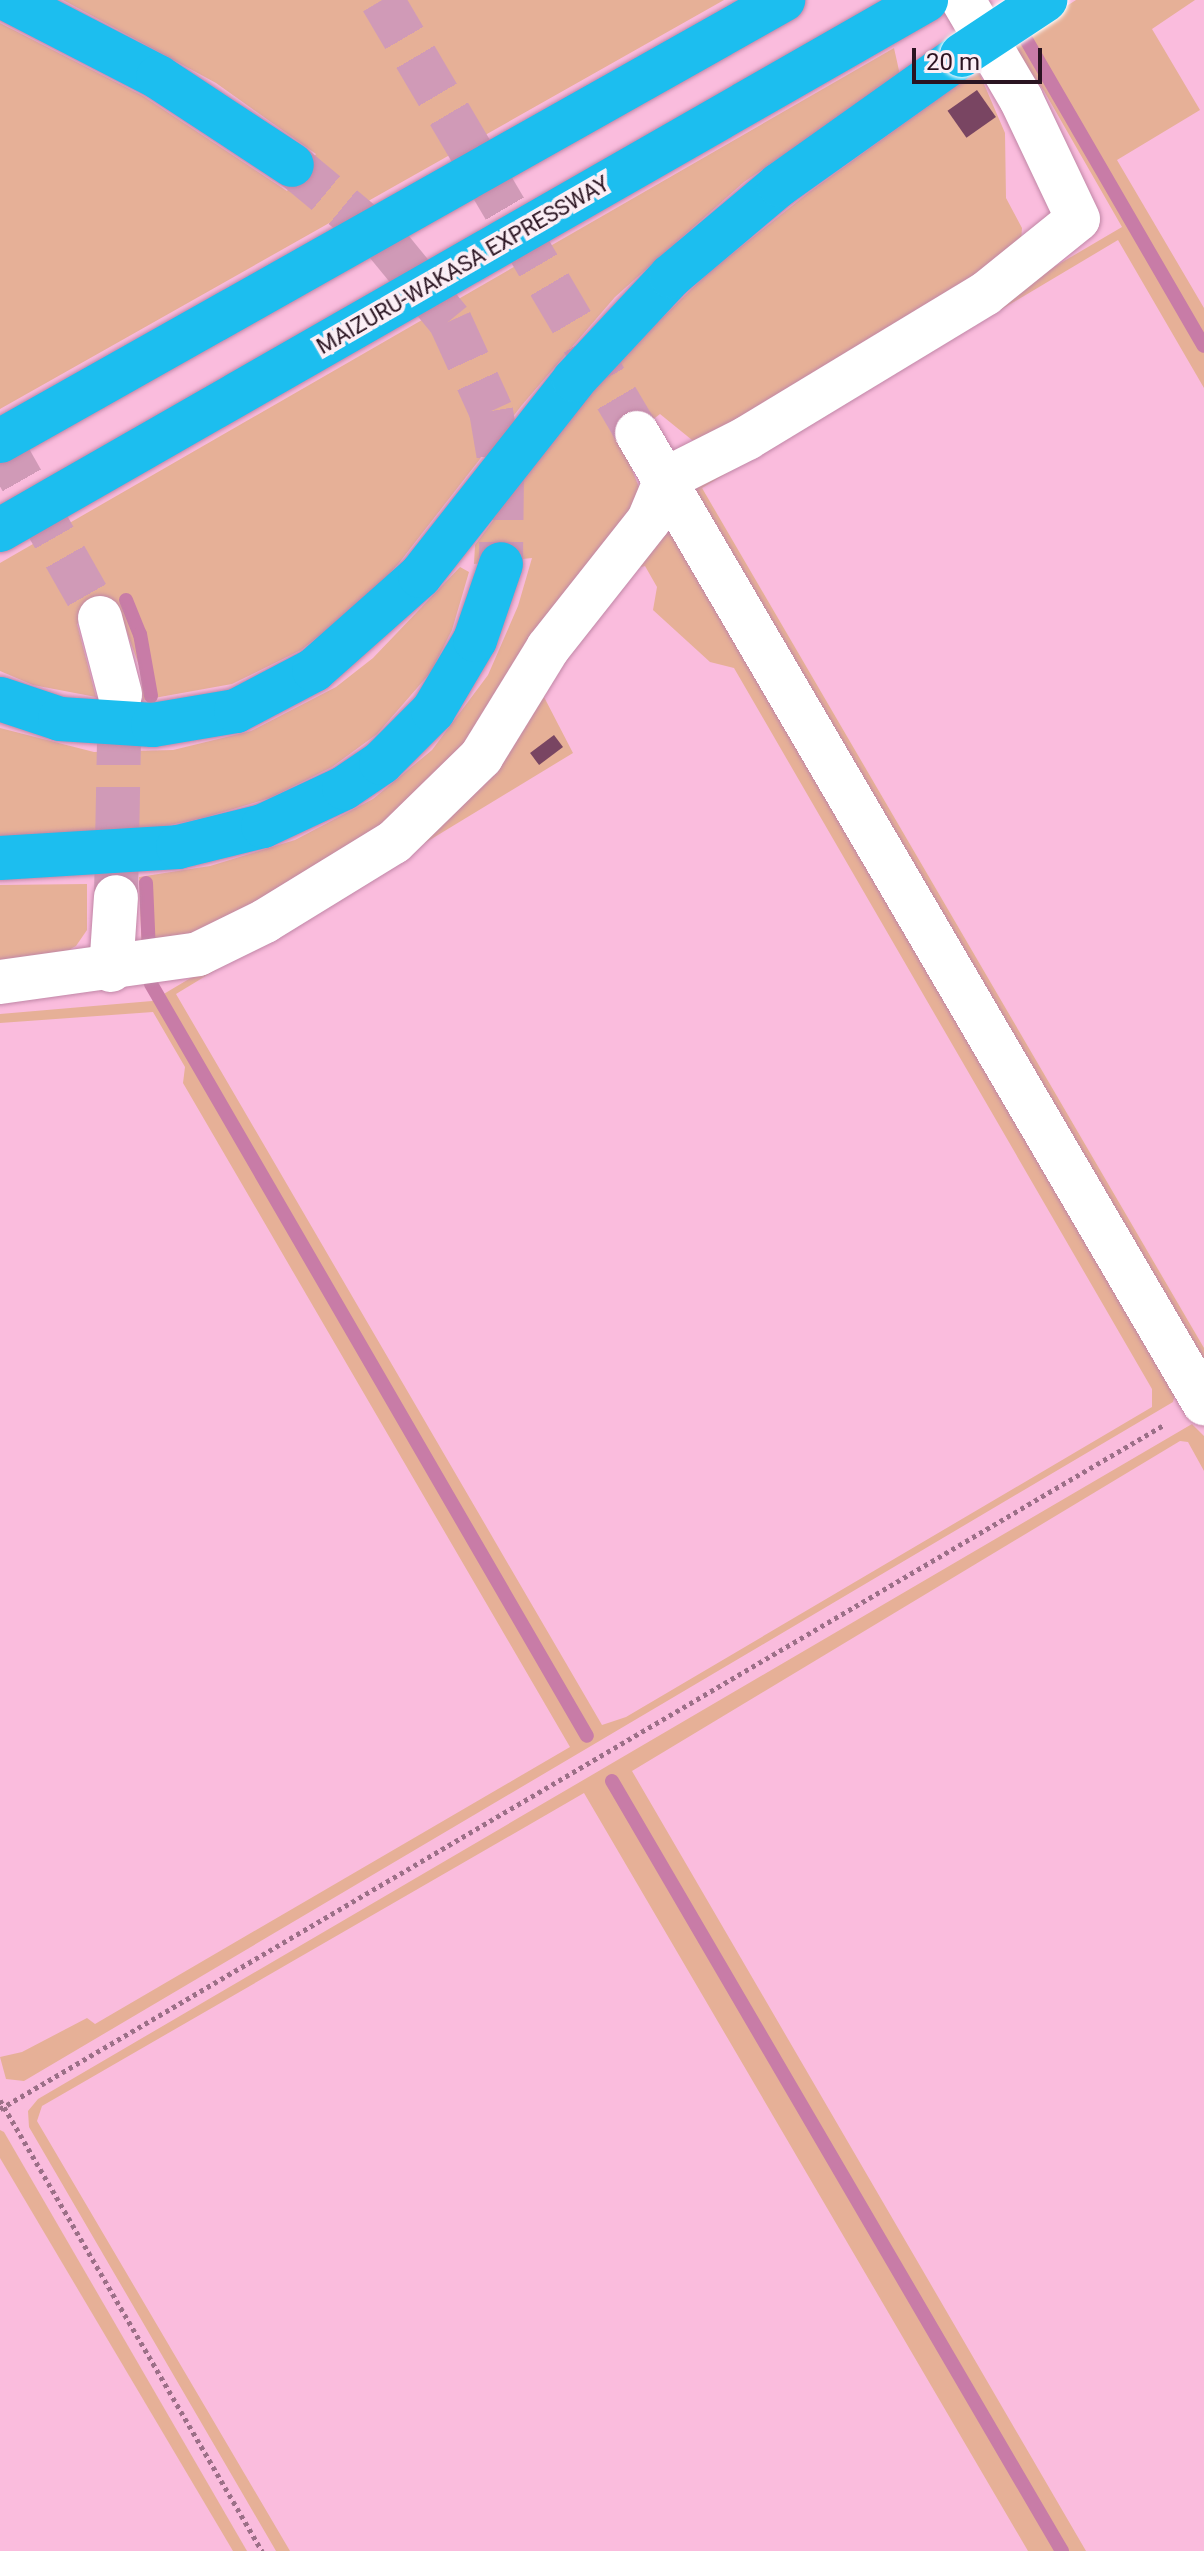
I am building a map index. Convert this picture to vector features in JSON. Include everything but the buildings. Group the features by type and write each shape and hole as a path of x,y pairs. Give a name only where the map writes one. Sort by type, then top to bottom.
{"highway":[{"path":"9,0 158,77 292,165"},
{"path":"0,441 783,0"},
{"name":"MAIZURU-WAKASA EXPRESSWAY","path":"0,530 926,0"},
{"path":"0,699 60,719 153,725 236,711 314,670 420,576 574,380 671,276 779,185 1045,0"},
{"path":"0,858 178,847 263,826 344,788 381,763 441,700 475,640 501,564"}],"street":[{"path":"0,982 111,970 198,954 235,937 364,862 420,821 481,757 548,648 649,520 666,479 747,438 985,294 1078,219 1021,99 963,0"},
{"path":"637,433 1204,1403"},
{"path":"100,618 120,694"},
{"path":"111,970 116,897"}],"path":[{"path":"262,2551 1,2105 1204,1403"}],"shaded area":[{"path":"63,0 724,0 0,409 0,23 143,96 287,191 316,154 216,83"},
{"path":"1076,0 1195,0 1152,29 1200,110 1117,160 1204,308 1204,388 1118,240 702,488 1204,1348 1204,1368 692,487 698,476 1122,227 1044,91 1009,43"},
{"path":"894,48 900,75 744,182 615,297 522,405 399,563 366,599 301,650 232,684 143,700 141,671 116,602 77,624 96,697 33,685 0,671 0,563"},
{"path":"978,70 1005,133 1006,198 1022,228 1021,242 975,283 711,440 692,440 660,414 622,444 642,495 440,791 262,913 142,955 139,877 210,866 295,840 373,799 432,750 488,675 518,606 532,558 474,564 475,545 560,431 614,365 707,274 808,193"},
{"path":"668,524 1176,1391 1173,1402 24,2081 6,2079 0,2057 22,2052 87,2018 95,2024 570,1747 183,1083 185,1067 153,1012 0,1023 0,1014 152,1001 370,871","holes":["645,566 657,587 653,610 710,662 734,668 1152,1389 1152,1407 626,1717 602,1725 176,994 573,753 544,697 560,659 634,569"]},
{"path":"460,567 469,572 452,630 431,672 377,734 332,767 270,798 203,818 146,830 0,838 0,728 94,752 173,750 251,731 336,687 373,658"},
{"path":"87,884 87,930 76,946 54,958 0,961 0,885"},
{"path":"1192,1424 1204,1436 1204,1471 1188,1442 1180,1441 632,1771 1086,2551 1028,2551 584,1793 42,2106 37,2121 290,2551 276,2551 29,2127 28,2111 38,2099"},
{"path":"0,2130 4,2132 247,2551 233,2551 0,2158"}],"waterway":[{"path":"1024,36 1204,346"},
{"path":"126,600 140,634 151,696"},
{"path":"146,883 149,952"},
{"path":"151,984 587,1736"},
{"path":"612,1781 1062,2551"}],"tunnel":[{"path":"382,0 637,433"},
{"path":"292,165 387,244 450,321 491,411 502,476 501,564"},
{"path":"0,442 100,618"},
{"path":"116,897 120,694"}]}
